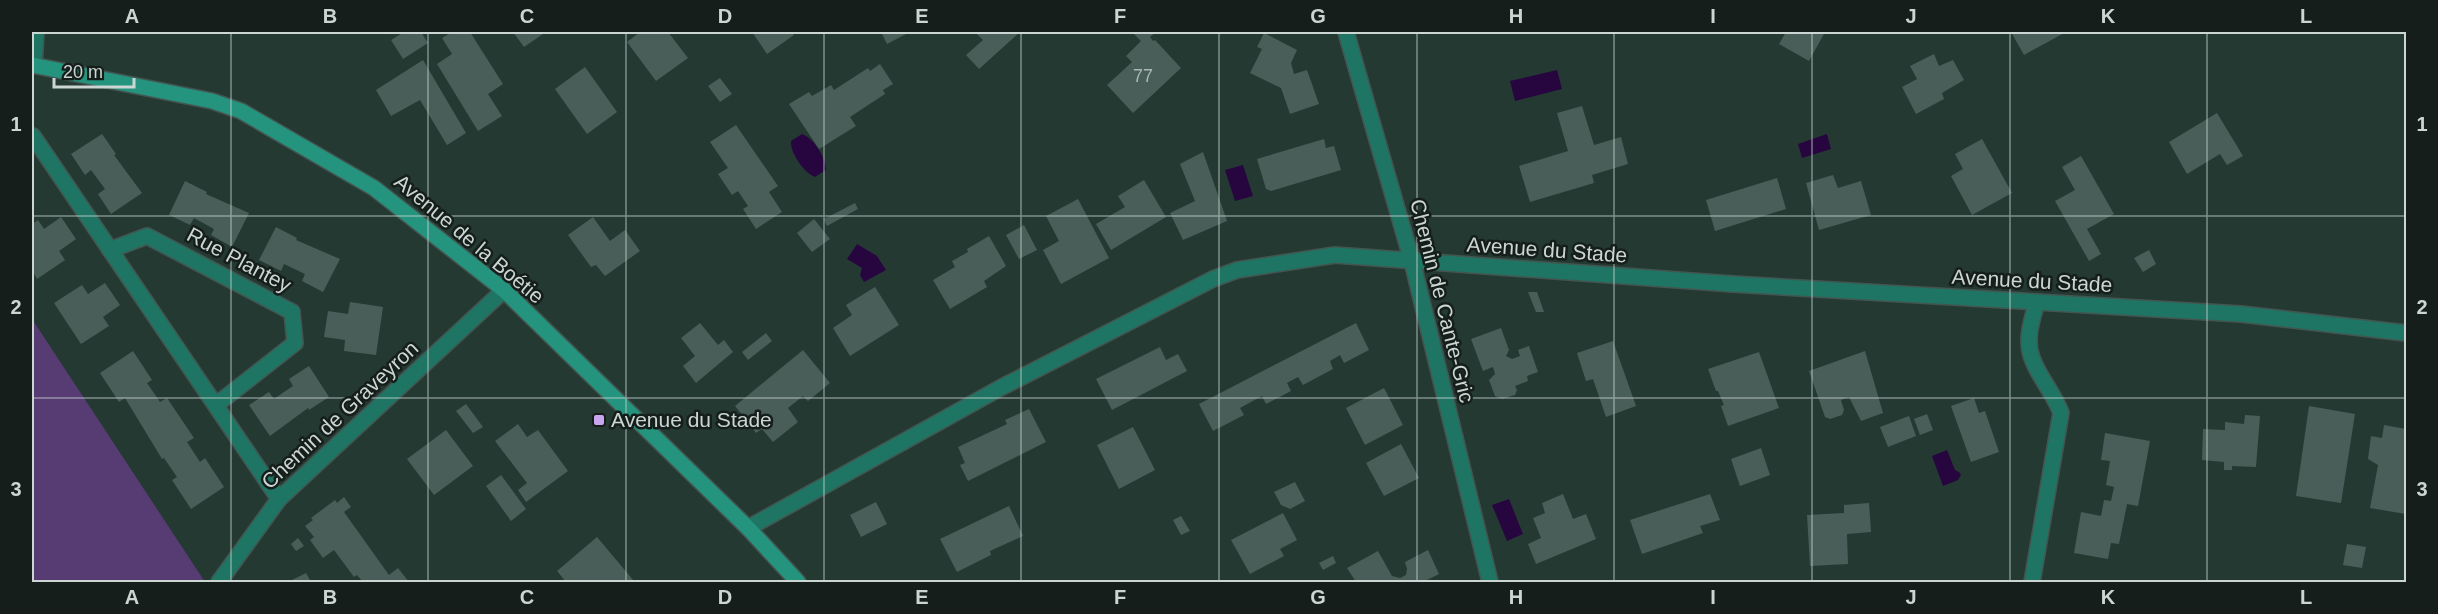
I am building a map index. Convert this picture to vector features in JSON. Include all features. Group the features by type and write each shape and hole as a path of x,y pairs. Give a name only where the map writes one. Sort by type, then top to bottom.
{"main road":[{"name":"Avenue de la Boétie","path":"33,65 212,101 241,111 374,188 504,291 748,528 798,582"}],"street":[{"path":"33,65 36,32"},
{"name":"Chemin de Cante-Gric","path":"1346,32 1412,261 1490,582"},
{"path":"33,136 279,499"},
{"name":"Rue Plantey","path":"111,250 147,236 292,312 295,343 216,405"},
{"name":"Avenue du Stade","path":"748,528 1002,387 1221,276 1237,270 1335,255 1733,284 2241,314 2406,333"},
{"name":"Chemin de Graveyron","path":"219,582 279,499 504,291"},
{"path":"2032,582 2061,413 2056,398 2031,357 2029,327 2037,302"}],"shaded area":[{"path":"1557,70 1562,89 1515,101 1510,81"},
{"path":"802,134 815,144 824,160 826,170 815,177 802,167 791,146 791,141"},
{"path":"1827,134 1831,149 1802,158 1798,144"},
{"path":"1243,165 1253,196 1235,201 1225,170"},
{"path":"857,244 877,256 886,270 864,282 860,275 862,268 847,259"},
{"path":"32,319 205,582 32,582 32,382 34,380 32,376"},
{"path":"1947,450 1955,470 1961,475 1958,480 1943,486 1932,456"},
{"path":"1509,499 1523,534 1507,541 1492,505"}],"building":[{"path":"404,32 421,32 428,43 403,59 391,40"},
{"path":"452,32 470,32 503,84 488,94 502,116 478,131 437,64 452,54 442,38"},
{"path":"513,32 546,32 524,47"},
{"path":"640,32 668,32 688,58 656,81 627,42"},
{"path":"752,32 791,32 794,35 767,54"},
{"path":"881,32 910,32 887,44"},
{"path":"975,32 1020,32 979,69 966,55 983,40"},
{"path":"1132,32 1156,32 1150,37 1181,68 1133,113 1107,85 1132,62 1126,56 1141,41"},
{"path":"1786,32 1825,32 1809,61 1779,44"},
{"path":"2011,32 2066,32 2024,55"},
{"path":"1264,33 1297,50 1291,63 1294,74 1307,70 1319,104 1290,114 1281,88 1250,73 1262,49 1257,47"},
{"path":"1934,54 1939,66 1953,60 1964,80 1942,93 1944,99 1916,114 1902,87 1917,79 1910,66"},
{"path":"423,60 466,133 447,145 420,100 391,116 376,90"},
{"path":"880,64 893,84 883,90 885,94 850,117 856,126 819,149 789,104 809,92 812,96 831,85 834,90 868,68 870,71"},
{"path":"585,67 617,112 587,134 555,89"},
{"path":"720,78 732,94 720,102 708,86"},
{"path":"1582,106 1594,145 1621,137 1628,164 1592,175 1594,183 1530,202 1519,166 1568,151 1557,113"},
{"path":"2217,113 2243,156 2227,165 2220,154 2187,174 2169,142"},
{"path":"736,125 778,186 769,192 782,212 756,229 743,209 748,206 738,191 732,195 718,174 728,168 710,142"},
{"path":"102,134 116,154 114,155 142,193 111,214 98,194 105,189 91,170 85,175 71,154"},
{"path":"1324,139 1326,148 1334,146 1341,170 1271,191 1266,189 1257,159"},
{"path":"1982,139 2012,193 1972,215 1951,176 1963,169 1955,154"},
{"path":"1203,152 1227,221 1183,240 1170,213 1195,201 1180,164"},
{"path":"2081,156 2114,214 2087,229 2101,254 2089,261 2055,201 2075,190 2062,167"},
{"path":"1833,175 1838,188 1861,181 1871,215 1819,230 1806,183"},
{"path":"1777,178 1786,209 1715,231 1706,200"},
{"path":"1144,180 1166,217 1111,250 1096,224 1125,207 1118,196"},
{"path":"185,181 207,192 206,194 249,213 232,247 211,235 214,229 194,218 190,225 169,215"},
{"path":"1078,199 1109,258 1061,284 1043,250 1059,241 1046,216"},
{"path":"855,203 858,209 827,226 824,219"},
{"path":"61,217 76,239 59,251 65,260 37,279 32,270 32,224 38,220 44,229"},
{"path":"593,217 610,241 625,230 640,251 605,276 596,265 591,267 568,235"},
{"path":"814,219 830,239 812,252 797,233"},
{"path":"1024,225 1037,250 1019,259 1006,235"},
{"path":"276,227 297,238 296,240 340,259 323,292 302,281 305,274 284,264 281,271 259,260"},
{"path":"989,236 1006,266 984,281 987,287 950,309 933,280 955,267 952,261 968,252 967,249"},
{"path":"2149,250 2156,264 2143,272 2134,258"},
{"path":"105,283 120,305 103,317 109,326 81,344 54,303 82,285 88,294"},
{"path":"875,287 899,325 850,356 833,328 852,315 846,305"},
{"path":"1528,292 1537,292 1544,312 1536,312"},
{"path":"350,302 383,307 376,355 344,351 345,340 324,337 328,311 348,314"},
{"path":"700,323 718,345 724,340 733,352 696,383 683,366 695,356 681,338"},
{"path":"1356,323 1369,350 1344,363 1340,355 1330,361 1333,369 1303,385 1298,377 1287,383 1291,391 1266,404 1262,396 1240,408 1244,415 1213,431 1199,404"},
{"path":"1501,328 1509,350 1506,356 1512,359 1520,356 1518,350 1529,346 1538,372 1527,376 1528,381 1515,386 1517,390 1515,395 1502,399 1495,396 1489,380 1495,374 1493,367 1483,371 1471,339"},
{"path":"766,333 772,341 748,360 742,352"},
{"path":"1613,341 1636,406 1606,417 1593,379 1586,381 1577,353"},
{"path":"1160,347 1166,360 1178,354 1187,371 1112,410 1096,379"},
{"path":"803,350 830,383 808,401 803,396 788,408 798,422 773,442 762,429 756,433 735,406"},
{"path":"133,351 152,380 147,383 160,402 167,398 194,438 187,442 200,462 205,458 224,487 191,509 172,480 177,477 164,458 162,459 125,398 119,402 100,373"},
{"path":"1865,351 1883,413 1861,421 1849,397 1841,400 1844,410 1842,415 1830,419 1825,417 1809,371"},
{"path":"1759,352 1779,408 1728,426 1721,406 1724,405 1708,369"},
{"path":"309,366 329,397 309,410 308,408 270,436 249,405 269,392 274,399 293,386 289,379"},
{"path":"1384,388 1403,425 1365,445 1346,408"},
{"path":"1974,398 1979,413 1985,411 1999,452 1971,462 1951,406"},
{"path":"466,404 483,427 473,433 456,411"},
{"path":"2309,406 2355,414 2341,503 2296,496"},
{"path":"1029,409 1046,442 968,481 960,465 965,463 958,447 1007,424 1005,420"},
{"path":"1927,414 1933,430 1920,435 1914,419"},
{"path":"2245,415 2260,416 2256,467 2232,466 2232,470 2224,470 2224,462 2202,460 2203,429 2225,430 2225,422 2244,424"},
{"path":"1909,416 1916,436 1888,447 1880,427"},
{"path":"518,424 527,437 538,430 568,471 526,502 518,490 527,483 495,441"},
{"path":"2384,425 2406,429 2406,514 2370,508 2378,465 2368,459 2371,436 2382,438"},
{"path":"1133,427 1155,470 1119,489 1097,445"},
{"path":"446,430 473,466 434,495 407,459"},
{"path":"2105,433 2150,441 2138,506 2127,504 2119,544 2111,543 2108,559 2074,553 2081,512 2101,516 2104,500 2111,501 2114,487 2106,485 2110,461 2101,460"},
{"path":"1401,444 1419,478 1384,496 1366,463"},
{"path":"1761,448 1770,475 1740,486 1731,459"},
{"path":"501,475 526,509 511,521 486,486"},
{"path":"1295,482 1305,501 1290,509 1281,505 1274,492"},
{"path":"1563,494 1573,519 1586,514 1596,539 1536,564 1528,544 1541,538 1533,518 1545,513 1542,503"},
{"path":"1710,494 1720,520 1700,526 1703,533 1642,554 1630,520"},
{"path":"344,497 351,507 344,512 389,575 398,568 409,582 363,582 357,575 354,577 334,550 323,558 310,540 314,537 305,526 313,520 311,518 335,500 337,503"},
{"path":"876,502 887,524 861,537 850,515"},
{"path":"1869,503 1871,532 1847,534 1848,564 1810,566 1807,515 1844,513 1844,505"},
{"path":"1009,506 1023,536 990,551 991,555 957,572 940,539"},
{"path":"1283,513 1297,540 1280,549 1284,556 1250,574 1231,540"},
{"path":"1181,516 1190,531 1181,535 1173,520"},
{"path":"597,537 634,581 566,582 557,571"},
{"path":"298,538 304,546 296,551 291,544"},
{"path":"2347,544 2366,547 2362,568 2343,565"},
{"path":"1428,550 1439,574 1423,582 1356,582 1347,568 1378,551 1392,576 1400,578 1406,575 1405,562"},
{"path":"1333,556 1336,563 1323,570 1319,563"},
{"path":"306,573 311,582 288,582"}],"place":[{"name":"Avenue du Stade","path":"599,420"}]}
